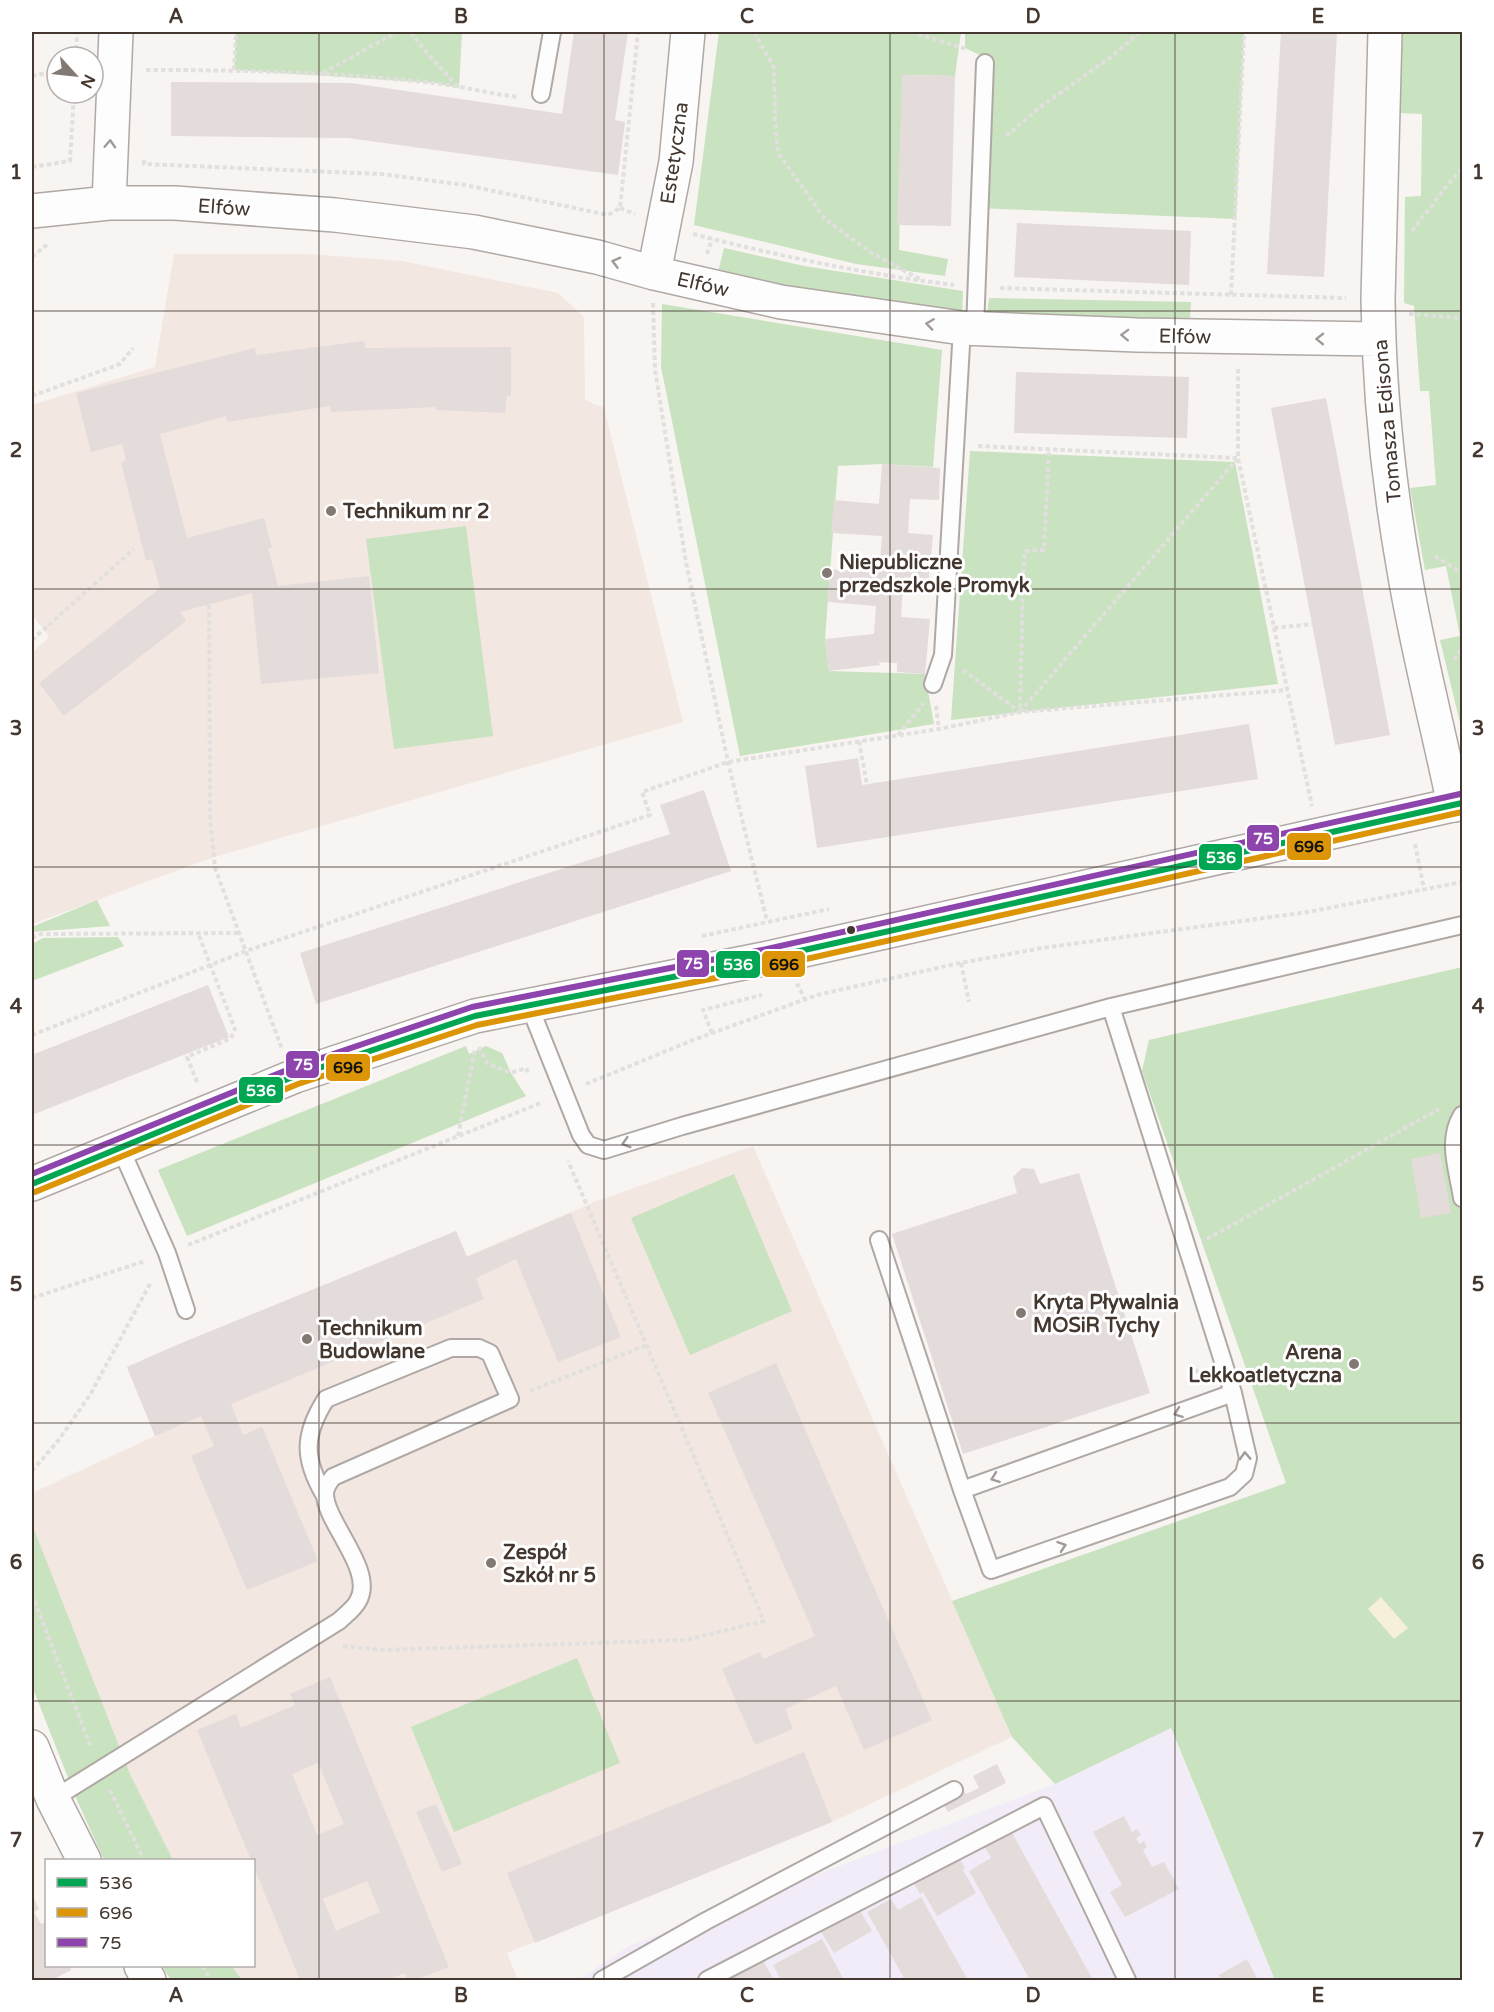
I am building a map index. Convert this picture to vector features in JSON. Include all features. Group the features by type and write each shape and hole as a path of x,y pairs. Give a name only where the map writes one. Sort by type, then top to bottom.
{"street":[{"path":"109,203 116,32"},
{"name":"Estetyczna","path":"653,284 676,162 688,32"},
{"name":"Tomasza Edisona","path":"1385,32 1378,339 1386,455 1402,562 1458,804"},
{"name":"Elfów","path":"32,211 109,203 175,203 335,215 463,231 597,257 653,284 968,328 1137,335 1378,339"},
{"path":"32,1184 295,1076 475,1016 764,959 1458,804"},
{"path":"32,1747 53,1799 83,1859"}],"lane":[{"path":"541,94 552,32"},
{"path":"933,684 943,655 955,444 968,328 977,288 985,63"},
{"path":"529,1005 581,1135 588,1145 604,1150 682,1125 1111,1007 1462,925"},
{"path":"879,1240 991,1570 1230,1487 1244,1474 1248,1458 1233,1393 1111,1007"},
{"path":"1462,1115 1453,1139 1462,1198"},
{"path":"120,1147 167,1253 186,1310"},
{"path":"53,1799 339,1621 358,1603 362,1593 361,1581 351,1549 314,1477 309,1450 309,1433 326,1399 451,1348 479,1348 490,1353 510,1399 333,1477 326,1486 325,1496"},
{"path":"962,1490 1233,1393"},
{"path":"602,1980 706,1921 954,1790"},
{"path":"707,1980 1044,1806 1127,1980"}],"path":[{"path":"234,70 236,32"},
{"path":"323,74 397,32"},
{"path":"411,32 459,87"},
{"path":"144,152 144,164 381,174 465,184 608,215 620,208 638,32"},
{"path":"754,32 774,68 778,153 825,219 870,252 924,281"},
{"path":"911,32 969,49 982,56 985,63"},
{"path":"982,170 998,142 1039,108 1111,57 1140,32"},
{"path":"1232,295 1244,32"},
{"path":"146,82 147,60"},
{"path":"146,70 234,70 323,74 435,83 518,98 541,94"},
{"path":"32,167 70,161 73,105"},
{"path":"1410,233 1462,169"},
{"path":"686,232 796,259 977,288 1286,295 1356,299"},
{"path":"653,284 655,370 686,562 728,762 767,921"},
{"path":"1398,313 1462,318"},
{"path":"32,396 120,364 133,348"},
{"path":"1238,366 1238,458 1312,807"},
{"path":"955,444 1238,458"},
{"path":"1020,712 1025,551 1044,550 1049,449"},
{"path":"1020,712 1238,458"},
{"path":"32,640 134,549"},
{"path":"947,579 1023,581"},
{"path":"209,605 210,816 215,868 283,1053"},
{"path":"1274,628 1312,624"},
{"path":"943,655 1020,712"},
{"path":"898,735 923,704 933,684"},
{"path":"32,1035 246,951 650,815 642,792 728,762 898,735 1020,712 1287,690"},
{"path":"860,741 867,785"},
{"path":"32,1298 167,1253 712,1033 817,995 961,963 1042,948 1308,912 1462,882"},
{"path":"198,933 235,1029 231,1038 187,1057 198,1086"},
{"path":"32,938 40,934 239,933"},
{"path":"961,963 969,1002"},
{"path":"787,988 798,985 805,1000"},
{"path":"712,1033 703,1010 766,993"},
{"path":"457,1137 476,1043 487,1063 511,1073 526,1068 530,1076"},
{"path":"539,1094 543,1102"},
{"path":"1188,1250 1442,1107"},
{"path":"304,1643 382,1650 686,1640 764,1621 567,1157"},
{"path":"32,1471 90,1395 167,1253"},
{"path":"510,1399 646,1345"},
{"path":"1187,1386 1196,1376 1200,1364"},
{"path":"32,1594 100,1770 144,1859"},
{"path":"203,1967 212,1980"}],"shaded area":[{"name":"Technikum nr 2","path":"174,254 308,254 402,261 558,293 584,317 585,400 604,408 683,722 214,857 32,924 32,653 49,637 32,614 32,405 155,367"},
{"name":"Zespół Szkół nr 5","path":"753,1146 1012,1737 832,1822 507,1953 518,1980 242,1980 233,1967 255,1967 255,1859 172,1859 130,1774 32,1524 32,1493 155,1436 127,1367 456,1231 467,1256 597,1201"},
{"path":"1170,1728 1275,1980 578,1980 629,1946 1055,1784"}],"green space":[{"path":"236,32 462,32 459,88 435,83 234,70"},
{"path":"719,32 961,32 955,76 902,75 899,250 948,259 945,276 856,264 694,225"},
{"path":"965,32 1244,32 1236,219 980,208 982,56 965,48"},
{"path":"1402,32 1462,32 1462,731 1440,640 1460,636 1446,566 1425,570 1410,488 1436,485 1429,391 1420,391 1414,306 1404,303 1405,197 1421,196 1422,114 1399,113"},
{"path":"724,248 804,266 963,291 962,320 782,294 718,272"},
{"path":"989,298 1191,302 1190,320 987,314"},
{"name":"Niepubliczne przedszkole Promyk","path":"662,304 942,350 933,467 882,464 838,466 825,639 829,671 925,674 934,724 740,756 661,367"},
{"path":"970,451 1235,462 1278,684 951,720"},
{"path":"466,526 493,736 394,749 366,539"},
{"path":"97,900 110,926 32,932 32,927"},
{"path":"118,937 124,946 32,981 32,944 43,938"},
{"path":"1462,967 1462,1980 1275,1980 1171,1728 1055,1784 1012,1737 952,1601 1286,1483 1142,1071 1149,1040"},
{"path":"466,1046 469,1054 486,1046 502,1053 511,1073 526,1096 187,1236 158,1170"},
{"path":"734,1174 792,1311 690,1355 631,1218"},
{"path":"32,1524 130,1774 172,1859 104,1859 76,1798 32,1686"},
{"path":"577,1658 620,1763 454,1832 411,1727"},
{"path":"163,1967 233,1967 242,1980 171,1980"}],"sand":[{"path":"1381,1597 1408,1628 1394,1639 1368,1609"}],"building":[{"path":"574,32 628,32 615,120 625,122 618,175 348,138 171,136 171,82 351,83 562,114"},
{"path":"1281,32 1337,32 1324,277 1267,274"},
{"path":"902,75 955,76 951,226 897,225"},
{"path":"1017,223 1191,231 1189,285 1014,277"},
{"path":"364,341 365,348 511,347 511,396 507,396 505,413 436,410 436,407 331,412 330,406 227,422 226,416 160,434 187,538 264,518 272,548 268,548 278,586 369,576 379,673 261,684 252,593 180,612 186,621 64,716 39,683 160,588 152,559 146,561 121,462 126,460 122,444 91,452 76,393 255,348 256,355"},
{"path":"1016,372 1189,377 1187,438 1014,433"},
{"path":"1326,398 1390,735 1335,745 1271,408"},
{"path":"882,464 940,468 939,500 910,499 908,533 933,535 928,588 903,586 901,617 930,619 925,674 897,672 897,663 879,662 880,665 829,671 825,639 874,634 876,606 828,602 830,569 879,573 882,536 831,533 834,500 879,504"},
{"path":"1249,724 1258,779 817,848 805,766 858,758 862,785"},
{"path":"704,790 731,871 316,1004 300,953 670,834 660,805"},
{"path":"208,985 229,1037 32,1115 32,1055"},
{"path":"1440,1153 1451,1213 1421,1218 1411,1159"},
{"name":"Kryta Pływalnia MOSiR Tychy","path":"1022,1168 1034,1169 1040,1184 1079,1173 1150,1393 963,1454 892,1234 1017,1193 1013,1177"},
{"path":"571,1213 621,1337 558,1362 516,1259 476,1278 484,1299 231,1404 243,1435 262,1427 318,1561 247,1590 191,1456 214,1446 201,1416 155,1436 127,1367 456,1231 467,1257"},
{"path":"776,1363 932,1720 864,1750 836,1686 785,1709 793,1729 755,1745 722,1669 760,1652 763,1659 815,1636 708,1393"},
{"path":"330,1677 449,1967 415,1980 408,1980 405,1973 387,1980 300,1980 255,1869 255,1859 251,1859 197,1730 236,1714 241,1728 295,1705 290,1694","holes":["318,1763 344,1824 317,1835 292,1774","367,1881 380,1912 336,1931 323,1899"]},
{"path":"804,1752 832,1822 535,1943 507,1873"},
{"path":"997,1764 1006,1783 948,1812 942,1802 964,1791 966,1794 979,1788 973,1776"},
{"path":"436,1804 462,1864 442,1872 416,1812"},
{"path":"1124,1816 1132,1832 1137,1829 1141,1835 1136,1838 1139,1844 1144,1841 1147,1847 1143,1850 1152,1867 1164,1862 1179,1889 1125,1917 1110,1892 1122,1885 1093,1832"},
{"path":"1010,1829 1093,1980 1030,1980 969,1871 991,1858 983,1844"},
{"path":"957,1854 976,1893 937,1916 923,1892 920,1894 912,1880"},
{"path":"32,1894 39,1909 34,1912 41,1924 45,1922 45,1967 70,1967 71,1970 52,1980 32,1980"},
{"path":"921,1897 968,1980 905,1980 867,1912 891,1899 898,1910"},
{"path":"858,1907 872,1931 834,1953 820,1930"},
{"path":"822,1939 844,1980 781,1980 773,1965"},
{"path":"761,1957 774,1980 724,1980"},
{"path":"1247,1959 1258,1980 1222,1980 1219,1975"}],"transit line":[{"name":"75","path":"32,1174 292,1068 472,1007 762,950 1460,794"},
{"name":"536","path":"32,1184 295,1076 475,1016 764,959 1462,803"},
{"name":"696","path":"35,1192 298,1084 477,1025 766,968 1462,812"}],"place":[{"name":"Technikum nr 2","path":"331,511"},
{"name":"Niepubliczne przedszkole Promyk","path":"827,573"},
{"name":"Kryta Pływalnia MOSiR Tychy","path":"1021,1313"},
{"name":"Technikum Budowlane","path":"307,1339"},
{"name":"Arena Lekkoatletyczna","path":"1354,1364"},
{"name":"Zespół Szkół nr 5","path":"491,1563"}]}
